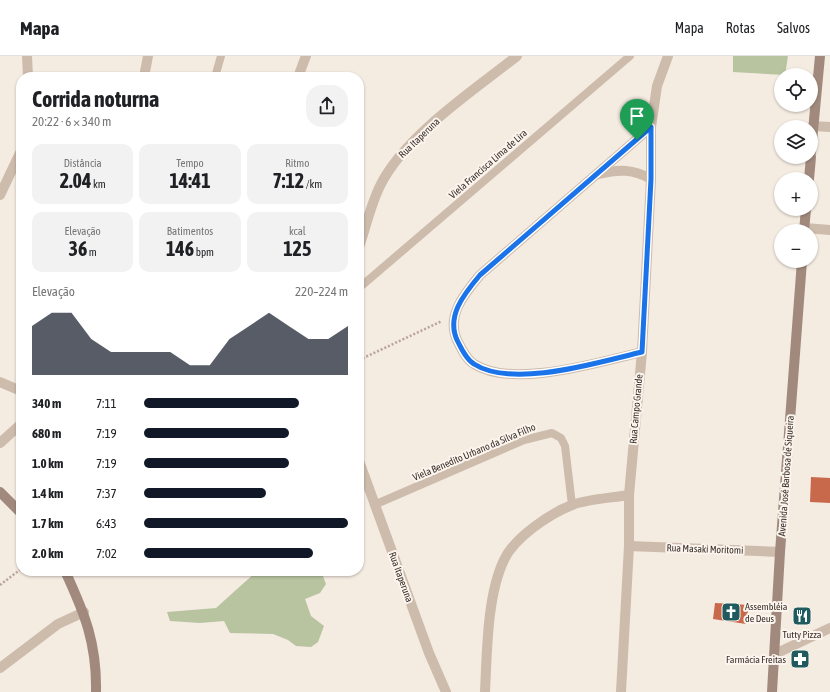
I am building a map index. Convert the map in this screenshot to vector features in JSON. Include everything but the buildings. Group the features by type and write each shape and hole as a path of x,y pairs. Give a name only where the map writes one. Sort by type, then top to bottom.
{"main road":[{"path":"814,120 820,56"},
{"name":"Avenida José Barbosa de Siqueira","path":"772,692 780,552 801,268"},
{"path":"0,492 16,508"},
{"path":"67,576 84,612 92,639 97,675 96,692"}],"street":[{"path":"27,56 28,72"},
{"path":"145,72 148,56"},
{"path":"300,72 306,56"},
{"name":"Rua Itaperuna","path":"364,232 380,185 395,161 432,124 517,56"},
{"name":"Rua Campo Grande","path":"621,692 629,546 629,496 642,352 651,179 651,127 657,86 668,56"},
{"path":"642,352 529,375 498,373 474,364 462,350 455,336 454,315 466,291 480,275 599,174 651,127"},
{"path":"818,127 830,128"},
{"path":"0,195 16,161"},
{"path":"599,174 626,169 639,172 651,179"},
{"path":"818,230 830,230"},
{"path":"0,382 16,389"},
{"path":"0,443 16,429"},
{"path":"0,443 16,436"},
{"name":"Rua Itaperuna","path":"364,476 429,653 446,692"},
{"path":"485,692 487,648 494,592 504,559 528,532 572,505 629,496"},
{"name":"Rua Masaki Moritomi","path":"629,546 780,552"},
{"path":"0,668 58,624 84,612"},
{"path":"775,654 830,628"}],"lane":[{"path":"216,72 221,56"},
{"name":"Viela Francisca Lima de Lira","path":"364,284 630,56"},
{"name":"Viela Benedito Urbano da Silva Filho","path":"374,505 524,440 552,433 557,434 562,438 565,446 572,505"}],"path":[{"path":"364,358 454,315"},
{"path":"0,585 16,573"}],"green space":[{"path":"733,56 788,56 786,68 774,68 774,74 733,72"},
{"path":"251,576 323,576 326,584 320,593 305,599 311,616 324,626 318,642 311,647 296,646 288,640 273,634 230,633 224,621 200,623 170,621 167,612 216,608"}],"place":[{"name":"Assembléia de Deus","path":"731,612"},
{"name":"Tutty Pizza","path":"802,616"},
{"name":"Farmácia Freitas","path":"800,659"}],"route":[{"path":"651,127 651,179 642,352 529,375 498,373 474,364 462,350 455,336 454,315 466,291 480,275 637,140 651,127"}]}
